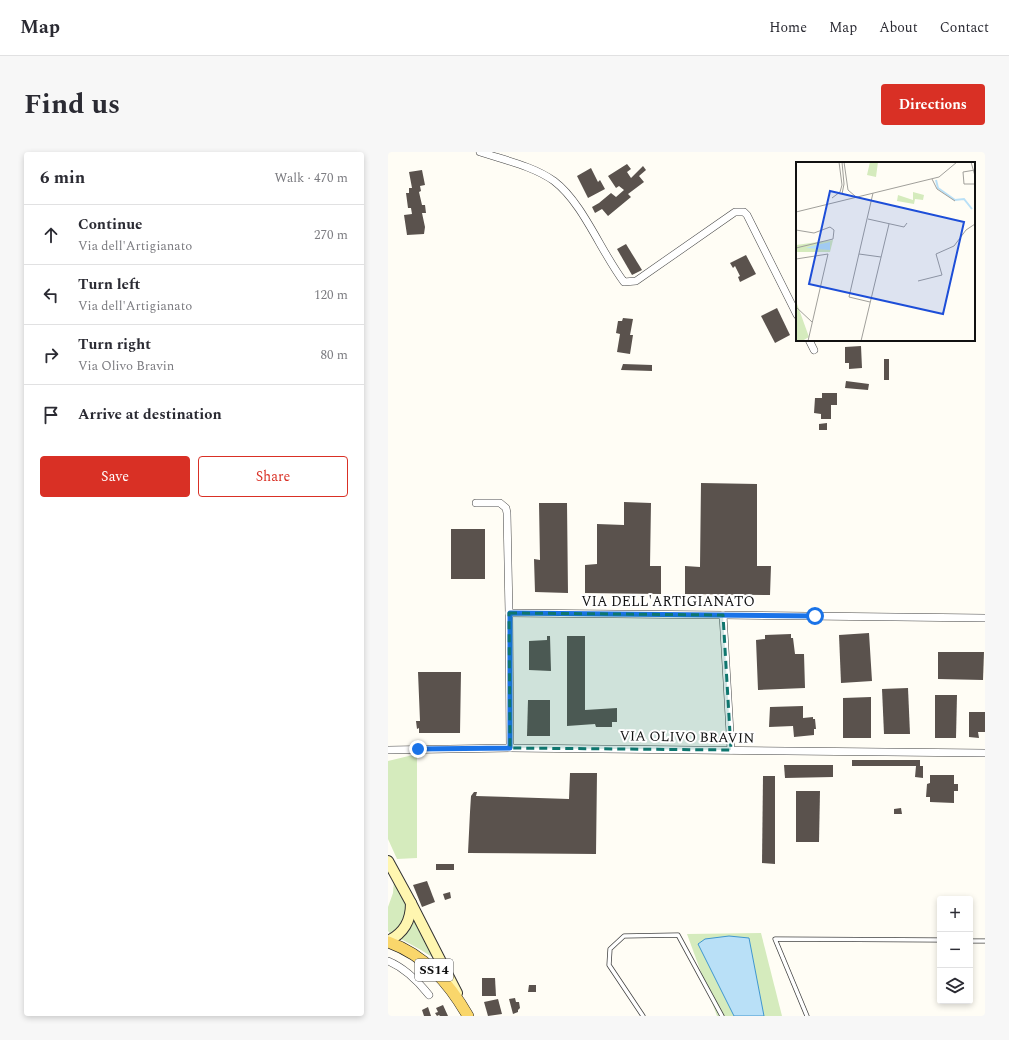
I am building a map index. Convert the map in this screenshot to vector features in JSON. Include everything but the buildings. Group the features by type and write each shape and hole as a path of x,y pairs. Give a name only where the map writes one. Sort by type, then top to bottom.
{"main road":[{"path":"388,861 467,1015"},
{"path":"388,942 396,938 406,926 411,914 411,904"},
{"name":"SS14","path":"388,942 410,951 428,965 450,988 467,1015"}],"street":[{"path":"480,152 534,171 553,181 575,203 624,282 636,281 734,212 744,212 747,215 796,313"},
{"path":"810,341 814,350"},
{"path":"476,503 500,503 506,508 507,513 510,613 510,748"},
{"name":"VIA DELL'ARTIGIANATO","path":"510,613 985,618"},
{"path":"723,615 731,750"},
{"name":"VIA OLIVO BRAVIN","path":"388,750 510,748 985,752"},
{"path":"388,961 400,966 419,982 429,995"}],"lane":[{"path":"643,1016 609,965 610,950 624,936 678,935 722,1016"},
{"path":"807,1016 775,940 937,940"},
{"path":"973,941 985,941"}],"highlighted area":[{"path":"509,613 723,615 731,750 510,748"}],"green space":[{"path":"417,754 417,858 397,859 388,839 388,761"},
{"path":"394,880 407,901 405,923 391,935 388,931 388,907 393,893"},
{"path":"415,920 433,956 432,957 401,939 407,933"},
{"path":"761,933 782,1016 717,1016 687,934"}],"water":[{"path":"729,936 749,938 764,1016 734,1016 698,944 705,939"}],"route":[{"path":"418,749 510,748 510,613 815,616"}]}
